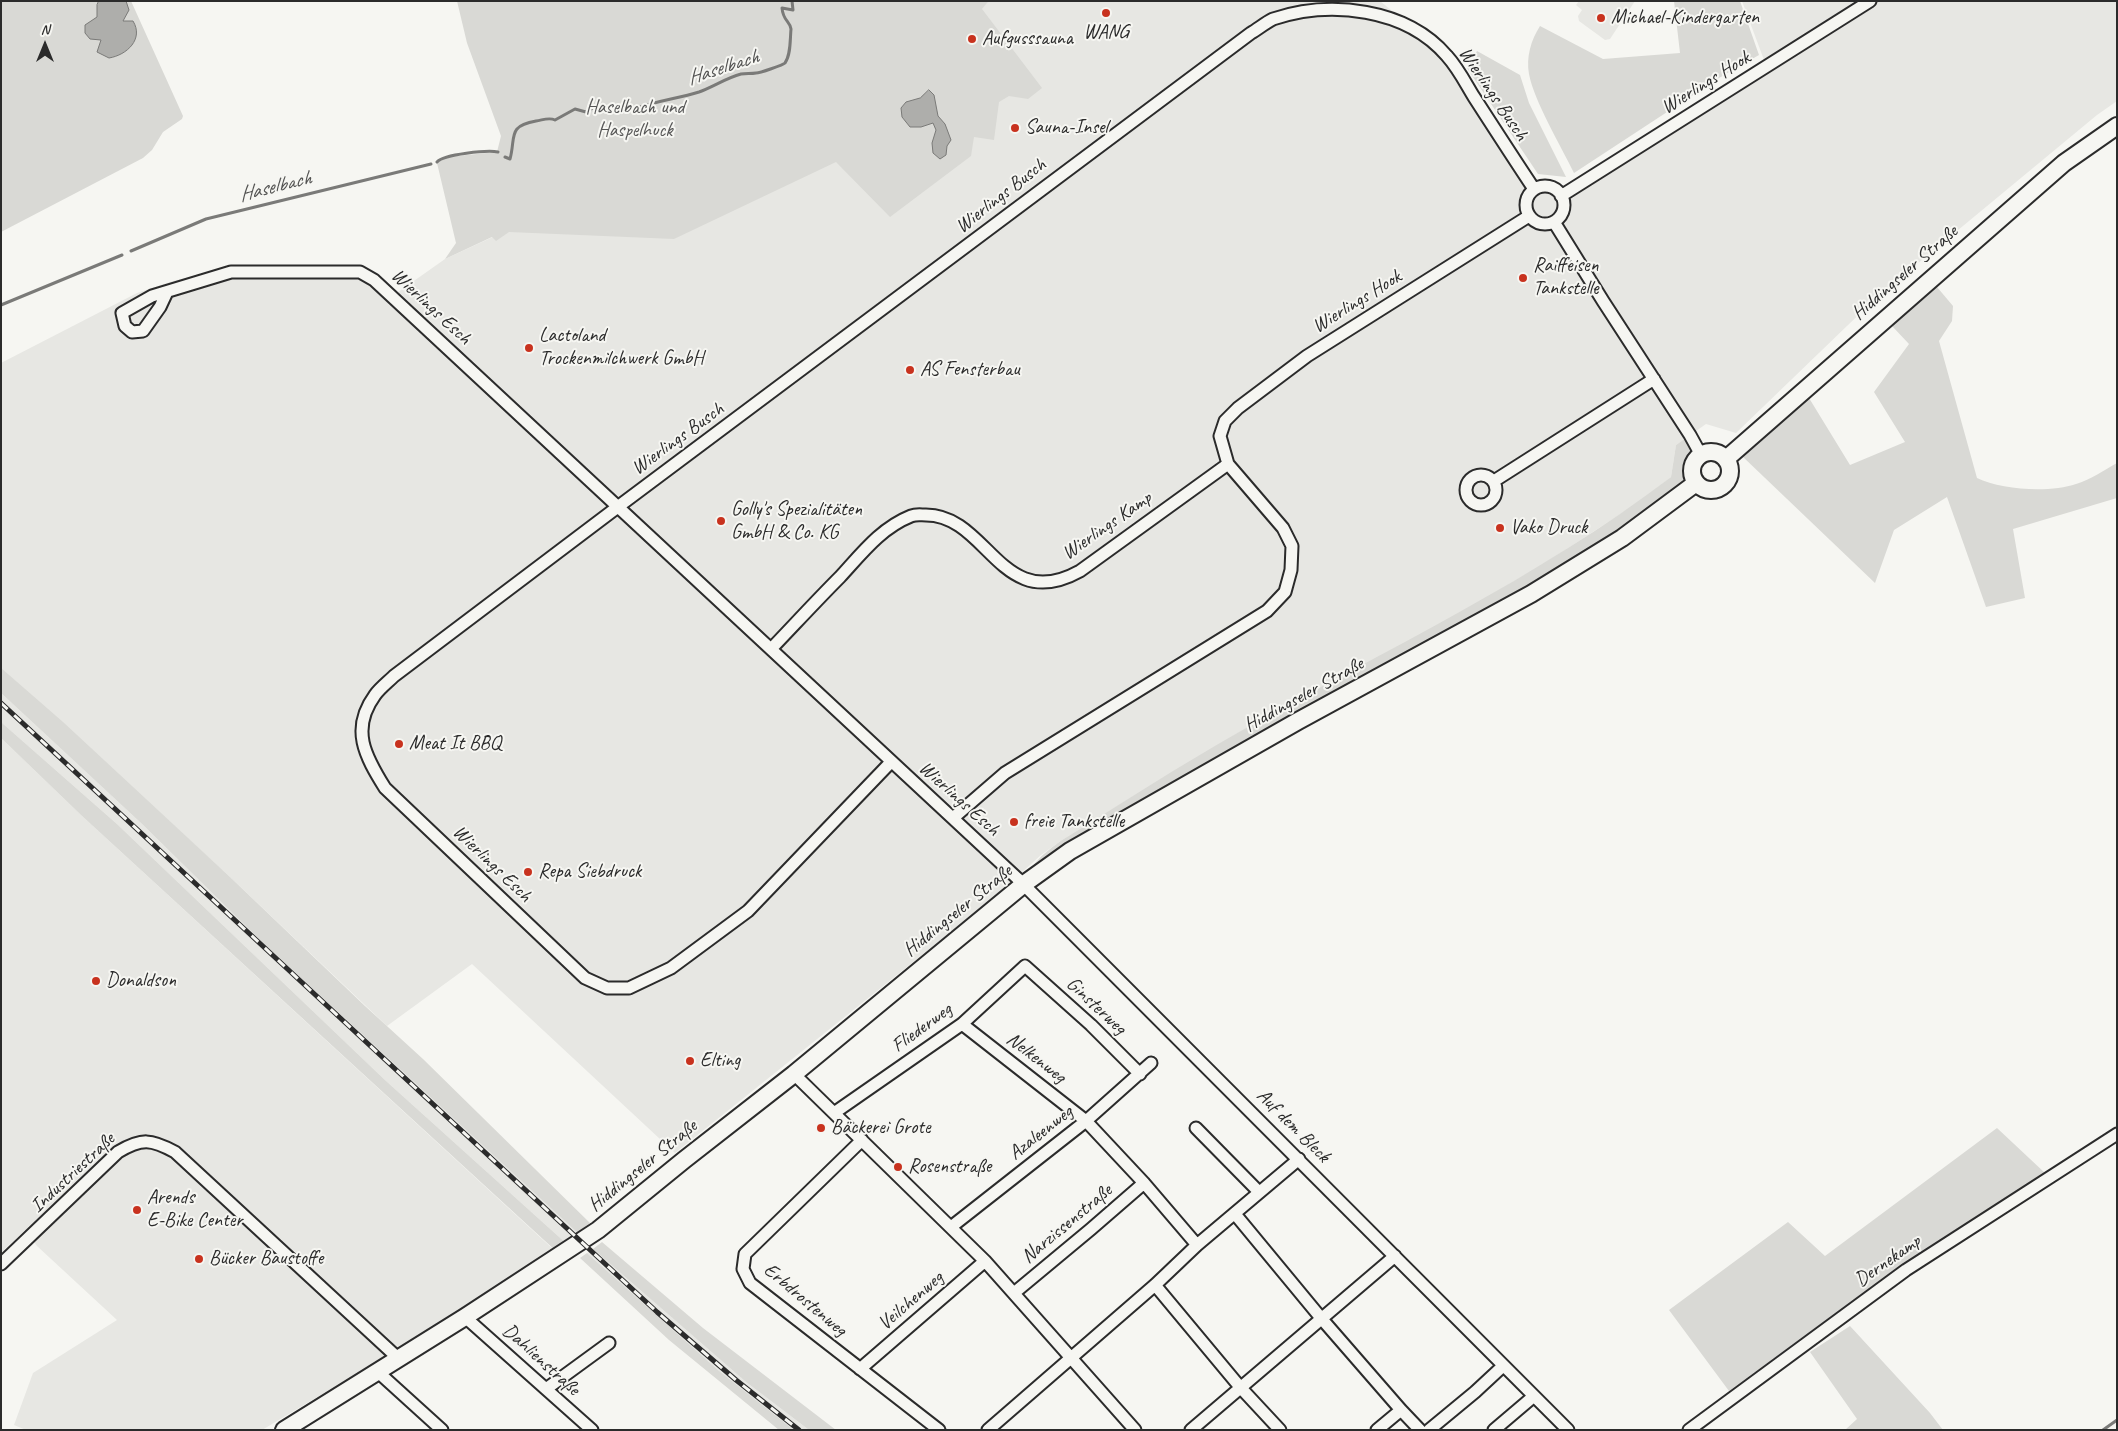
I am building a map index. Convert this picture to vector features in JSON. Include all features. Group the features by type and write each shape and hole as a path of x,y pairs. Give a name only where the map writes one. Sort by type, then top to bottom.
{"street":[{"name":"Wierlings Hook","path":"1561,196 1870,1"},
{"name":"Wierlings Busch","path":"618,506 1251,33 1272,20 1298,11 1352,8 1380,14 1401,22 1427,37 1447,56 1534,190"},
{"name":"Hiddingseler Straße","path":"1726,459 2064,163 2117,126"},
{"path":"1545,186 1550,187 1561,196 1563,210 1554,222 1540,224 1529,216 1526,204 1534,190 1545,186"},
{"name":"Wierlings Hook","path":"1228,464 1220,436 1225,421 1238,408 1307,356 1529,216"},
{"path":"1554,222 1701,455"},
{"name":"Wierlings Esch","path":"167,292 231,272 360,272 374,280 1024,884"},
{"path":"1494,481 1654,379"},
{"path":"1714,452 1726,459 1731,472 1726,484 1714,490 1702,487 1696,483 1692,467 1701,455 1714,452"},
{"path":"953,818 1005,773 1268,611 1285,592 1291,570 1292,546 1283,528 1228,464"},
{"name":"Wierlings Kamp","path":"772,648 887,528 914,515 940,515 960,526 1006,569 1019,576 1034,581 1048,582 1061,580 1080,571 1228,464"},
{"name":"Hiddingseler Straße","path":"284,1430 465,1317 598,1230 794,1074 1024,884 1070,851 1298,721 1531,594 1622,538 1696,483"},
{"name":"Wierlings Esch","path":"618,506 394,676 375,695 361,721 362,742 368,762 385,788 584,978 607,988 629,988 671,968 748,911 891,762"},
{"name":"Auf dem Bleck","path":"1024,884 1568,1430"},
{"name":"Fliederweg","path":"834,1113 962,1024 1025,966"},
{"name":"Ginsterweg","path":"1025,966 1091,1025 1140,1074"},
{"name":"Nelkenweg","path":"962,1024 1086,1121"},
{"name":"Azaleenweg","path":"951,1227 1086,1121 1151,1064"},
{"path":"794,1074 985,1260 1135,1430"},
{"name":"Narzissenstraße","path":"1086,1121 1144,1183 1197,1245"},
{"path":"1196,1128 1260,1192"},
{"name":"Dernekamp","path":"1689,1430 1906,1270 2117,1134"},
{"name":"Erbdrostenweg","path":"862,1140 745,1254 743,1269 750,1283 939,1430"},
{"name":"Industriestraße","path":"1,1264 118,1152 134,1142 156,1142 175,1152 399,1359"},
{"path":"988,1430 1155,1286 1197,1245 1299,1159"},
{"name":"Narzissenstraße","path":"1014,1292 1144,1183"},
{"path":"1235,1214 1321,1318 1420,1430"},
{"path":"1191,1430 1396,1256"},
{"name":"Veilchenweg","path":"860,1369 985,1260"},
{"path":"1155,1286 1240,1387 1280,1430"},
{"name":"Dahlienstraße","path":"465,1317 588,1429"},
{"path":"546,1390 609,1343"},
{"path":"1429,1430 1503,1366"},
{"path":"378,1372 442,1430"},
{"path":"1494,1430 1534,1396"},
{"path":"1377,1430 1401,1410"}],"shaded area":[{"path":"99,1 126,1 129,10 123,21 133,21 136,28 135,40 132,45 122,53 109,58 97,52 101,40 90,39 85,33 85,25 97,17"},
{"path":"989,1 1380,1 1447,56 1534,189 1545,186 1558,192 1767,68 1742,1 2117,1 2117,101 2097,115 1876,298 1736,433 1706,424 1676,445 1671,477 1642,500 1542,565 1460,613 1238,733 1062,840 1041,855 998,894 675,1153 472,964 387,1026 229,876 1,669 1,363 137,293 173,281 230,267 359,267 394,295 445,259 508,230 883,117"},
{"name":"Michael-Kindergarten","path":"1579,1 1635,1 1610,39 1605,40 1579,21 1578,16 1582,10 1576,5"},
{"path":"929,90 934,95 938,116 945,124 951,140 947,146 946,155 940,159 933,153 932,143 936,130 933,123 921,127 910,127 902,117 901,108 906,102 920,98"},
{"path":"1,693 142,824 263,943 581,1235 568,1245 385,1080 117,824 1,722"},
{"path":"1,738 82,816 554,1250 346,1380 262,1430 26,1430 14,1425 33,1373 117,1320 37,1246 25,1230 1,1253"},
{"path":"593,1249 746,1382 809,1430 794,1430 718,1370 587,1253"}],"green space":[{"path":"1,1 131,1 183,116 182,119 163,132 152,150 143,158 1,232"},
{"name":"Haselbach und Haspelhuck","path":"457,1 989,1 982,9 1042,88 1028,99 1009,96 999,102 994,140 974,137 971,156 890,217 836,162 674,239 509,232 496,241 492,237 445,259 456,243 437,163 446,157 497,152 501,136 467,43"},
{"path":"1674,1 1740,1 1759,55 1719,78 1574,173 1536,97 1529,74 1528,61 1530,49 1537,31 1540,26 1603,59 1680,53"},
{"path":"1477,51 1520,75 1529,103 1566,177 1538,174 1467,68"},
{"path":"1937,287 1953,306 1952,321 1939,341 1977,478 2012,488 2053,489 2081,482 2117,463 2117,498 2013,529 2025,598 1986,607 1947,497 1894,530 1875,583 1742,456 1809,398 1850,465 1905,442 1874,392 1909,344 1892,326"},
{"path":"1690,435 1701,455 1694,464 1692,470 1693,477 1531,594 1024,884 1035,864 1049,850 1150,785 1239,732 1514,581 1620,514 1671,477 1676,445"},
{"path":"1,668 63,722 229,876 423,1059 590,1223 578,1233 263,943 142,824 1,693"},
{"path":"1,722 117,824 385,1080 568,1245 557,1252 82,816 1,738"},
{"path":"1997,1128 2045,1173 1873,1286 1729,1391 1669,1310 1788,1222 1825,1256"},
{"path":"602,1242 703,1328 836,1430 809,1430 746,1382 593,1249"},
{"path":"587,1253 718,1370 794,1430 779,1430 669,1340 580,1258"},
{"path":"1850,1326 1930,1413 1943,1430 1845,1430 1857,1419 1810,1352"}],"waterway":[{"name":"Haselbach","path":"505,157 510,159 514,134 517,129 527,123 548,119 555,120 575,109 586,112 594,107 632,110 648,104 699,92 741,74 758,73 785,63 790,47 791,29 782,8 793,10 792,1"},
{"name":"Haselbach","path":"437,162 441,159 457,155 476,152 498,152"},
{"name":"Haselbach","path":"131,251 206,219 431,164"},
{"name":"Haselbach","path":"1,305 122,255"},
{"path":"2103,1430 2117,1420"}],"railway":[{"path":"1,703 657,1312 736,1380 799,1430"}],"place":[{"name":"WANG","path":"1106,13"},
{"name":"Michael-Kindergarten","path":"1601,18"},
{"name":"Aufgusssauna","path":"972,39"},
{"name":"Sauna-Insel","path":"1015,128"},
{"name":"Raiffeisen Tankstelle","path":"1523,278"},
{"name":"Lactoland Trockenmilchwerk GmbH","path":"529,348"},
{"name":"AS Fensterbau","path":"910,370"},
{"name":"Golly's Spezialitäten GmbH & Co. KG","path":"721,521"},
{"name":"Vako Druck","path":"1500,528"},
{"name":"Meat It BBQ","path":"399,744"},
{"name":"freie Tankstelle","path":"1014,822"},
{"name":"Repa Siebdruck","path":"528,872"},
{"name":"Donaldson","path":"96,981"},
{"name":"Elting","path":"690,1061"},
{"name":"Bäckerei Grote","path":"821,1128"},
{"name":"Rosenstraße","path":"898,1167"},
{"name":"Arends E-Bike Center","path":"137,1210"},
{"name":"Bücker Baustoffe","path":"199,1259"}]}
